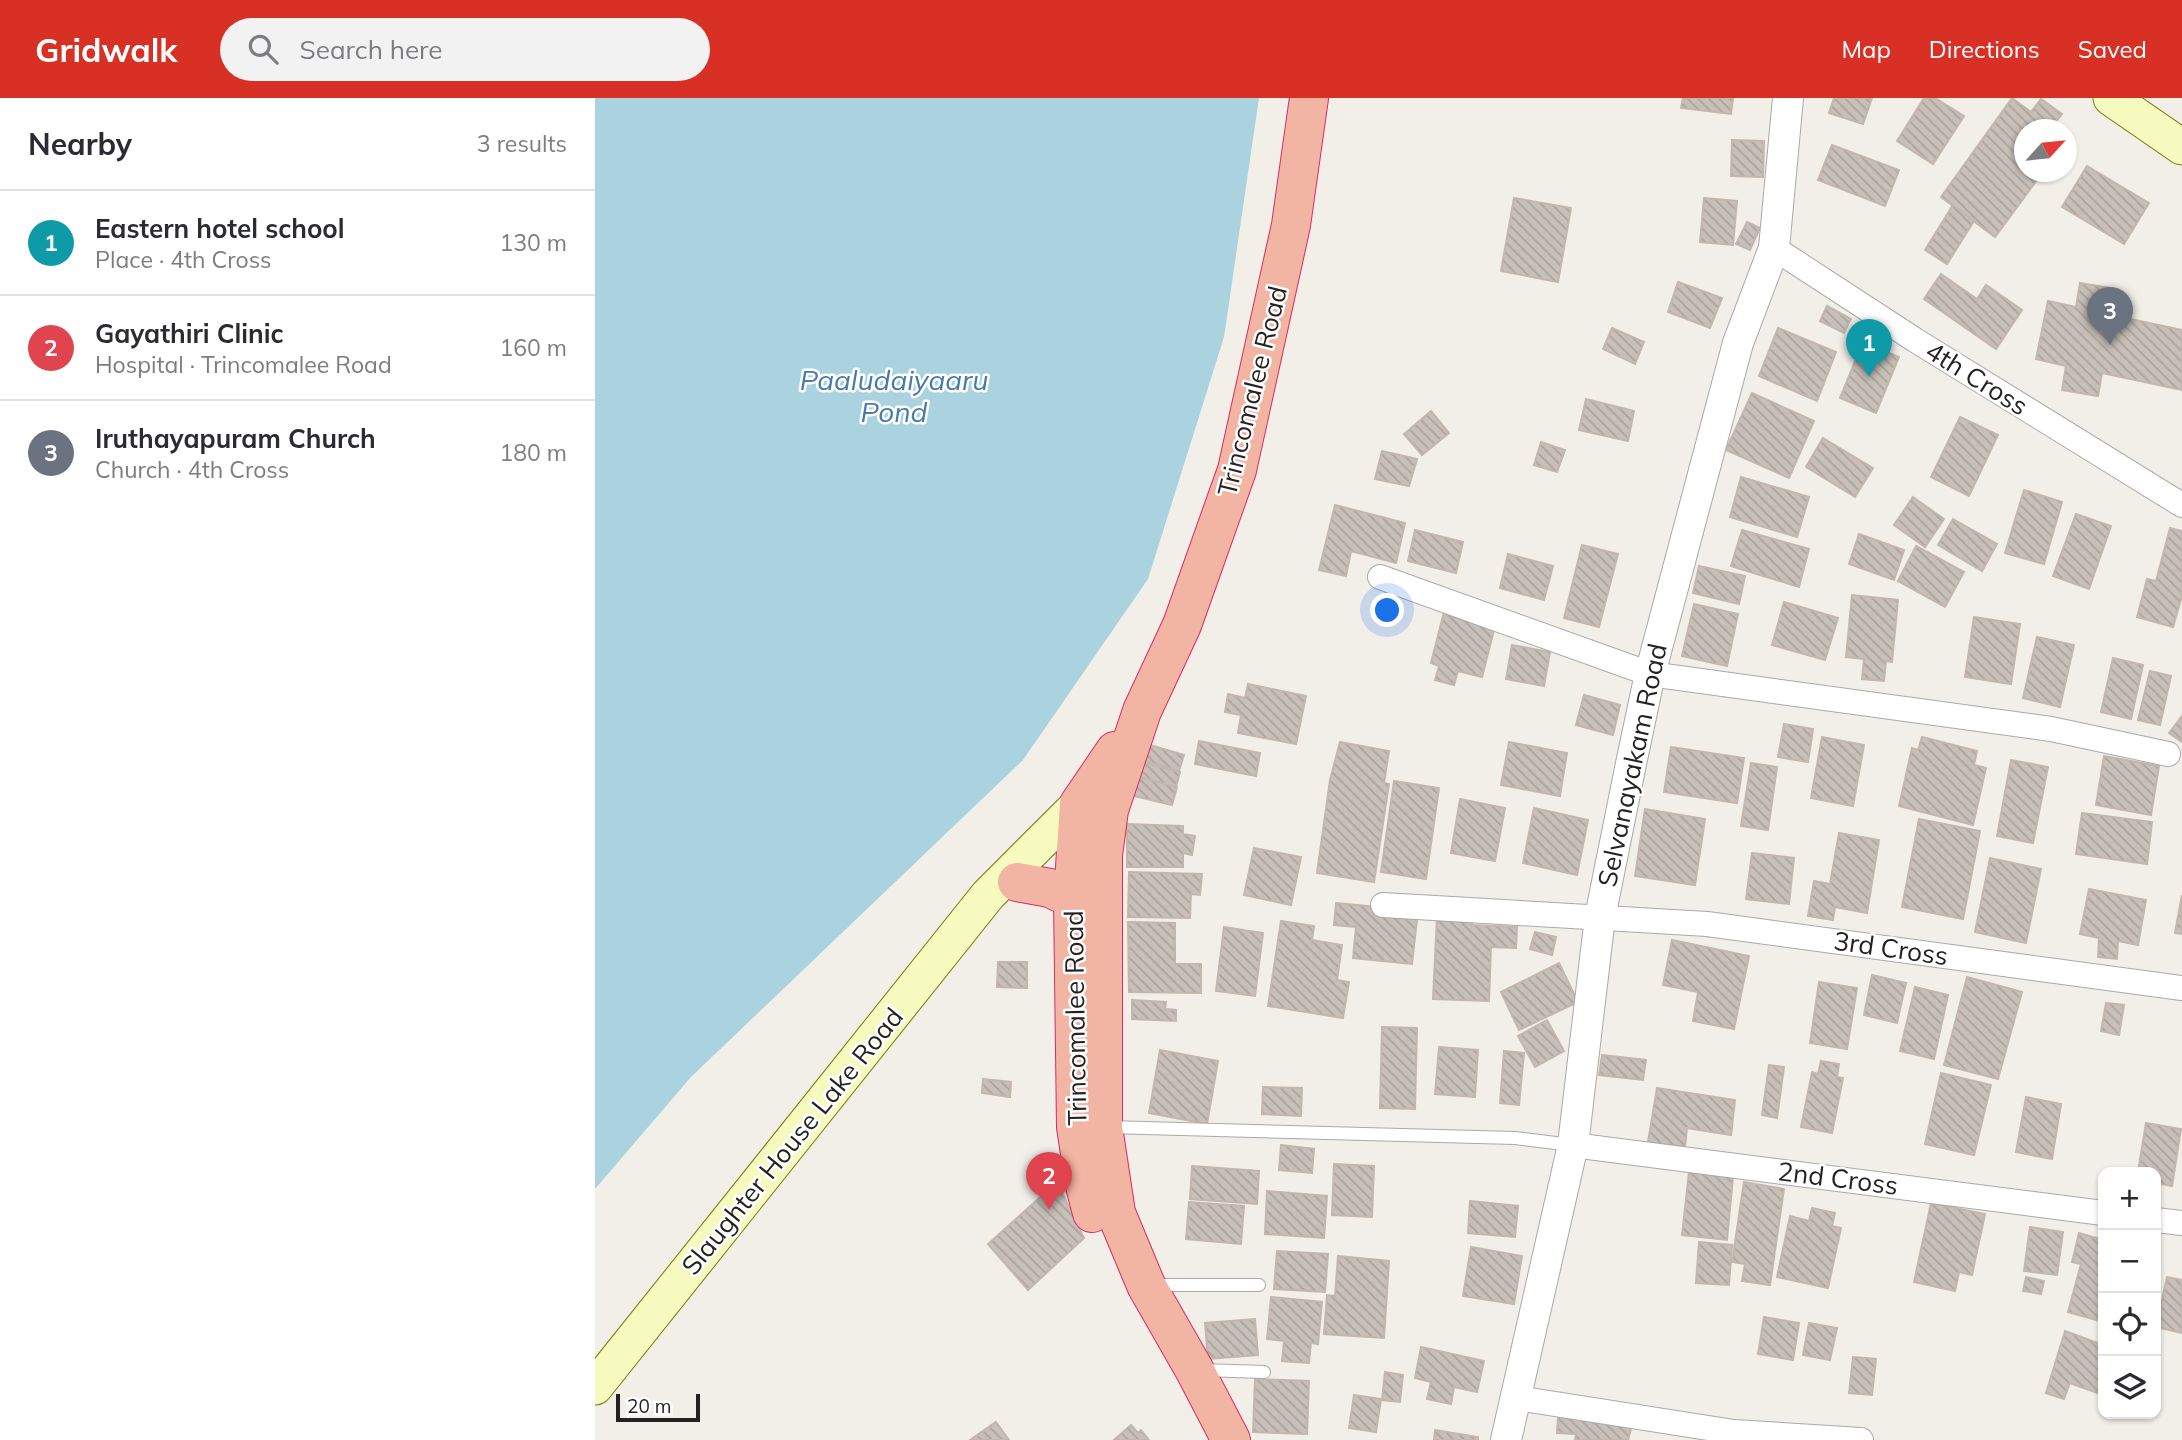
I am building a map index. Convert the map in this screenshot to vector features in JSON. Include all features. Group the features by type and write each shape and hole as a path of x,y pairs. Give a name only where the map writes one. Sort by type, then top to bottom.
{"highway":[{"name":"Trincomalee Road","path":"1231,1440 1146,1285 1115,1213 1089,1127 1073,899 1109,810 1142,711 1182,625 1237,470 1291,225 1309,98"},
{"name":"Trincomalee Road","path":"1142,711 1079,804 1089,856 1089,1127 1085,1186 1101,1245 1207,1440"},
{"path":"1002,889 1050,888 1073,899"}],"main road":[{"path":"2123,102 2182,147"},
{"name":"Slaughter House Lake Road","path":"595,1387 1002,889 1079,804"},
{"name":"Slaughter House Lake Road","path":"1002,889 1089,856"}],"street":[{"name":"Selvanayakam Road","path":"1506,1440 1573,1145 1600,917 1650,674 1738,344 1774,248 1788,98"},
{"name":"4th Cross","path":"1774,248 1915,340 2182,505"},
{"path":"1380,577 1650,674 2051,729 2168,754"},
{"name":"3rd Cross","path":"1383,905 1707,924 2182,988"},
{"name":"2nd Cross","path":"1573,1145 2098,1212"},
{"path":"2161,1221 2182,1223"},
{"path":"1517,1398 1734,1432 1861,1440"}],"lane":[{"path":"1089,1127 1515,1138 1573,1145"},
{"path":"1146,1285 1259,1285"},
{"path":"1194,1369 1264,1371"}],"water":[{"name":"Paaludaiyaaru Pond","path":"595,98 1259,98 1224,337 1148,579 1023,760 691,1077 595,1189"}],"building":[{"path":"1683,98 1733,98 1731,114 1681,108"},
{"path":"1834,98 1872,98 1863,124 1829,113"},
{"path":"1924,98 1935,98 1964,116 1933,164 1897,141"},
{"path":"2012,98 2031,112 2041,99 2062,114 2058,119 2014,119 2014,182 2036,182 1995,237 1941,197"},
{"path":"1732,140 1764,141 1763,177 1731,176"},
{"path":"1832,145 1899,170 1885,206 1818,180"},
{"path":"2087,166 2149,203 2124,244 2062,207"},
{"path":"1514,198 1571,208 1558,282 1501,271"},
{"path":"1704,198 1737,201 1733,245 1700,242"},
{"path":"1953,205 1974,221 1947,264 1925,250"},
{"path":"1747,222 1760,228 1750,250 1736,244"},
{"path":"1941,274 1977,299 1986,285 2022,310 1996,349 1924,299"},
{"path":"1678,282 1722,298 1710,328 1668,312"},
{"path":"2080,283 2117,289 2112,315 2182,330 2182,390 2102,373 2098,396 2062,390 2066,366 2036,359 2048,301 2076,307"},
{"path":"1827,306 1851,319 1844,333 1820,321"},
{"path":"1612,328 1644,342 1635,364 1603,349"},
{"path":"1778,328 1836,352 1817,401 1759,376"},
{"path":"1863,342 1899,357 1876,413 1840,398"},
{"path":"1752,393 1814,421 1789,478 1726,450"},
{"path":"1586,399 1634,411 1628,441 1579,430"},
{"path":"1431,411 1449,433 1422,455 1404,434"},
{"path":"1960,417 1998,435 1969,496 1931,477"},
{"path":"1823,438 1873,468 1855,497 1806,467"},
{"path":"1541,442 1565,450 1557,472 1534,465"},
{"path":"1382,451 1417,459 1409,486 1375,479"},
{"path":"1741,477 1809,497 1797,537 1730,517"},
{"path":"2024,490 2062,502 2044,564 2005,553"},
{"path":"1913,497 1944,519 1925,547 1894,525"},
{"path":"1335,505 1405,523 1396,563 1351,551 1346,576 1319,570"},
{"path":"2076,514 2111,526 2089,589 2053,576"},
{"path":"1953,519 1997,544 1982,571 1938,545"},
{"path":"2170,528 2182,531 2182,596 2173,627 2137,617 2147,579 2156,581"},
{"path":"1415,530 1463,542 1456,573 1408,561"},
{"path":"1742,530 1809,549 1799,587 1731,566"},
{"path":"1859,534 1904,550 1894,580 1849,564"},
{"path":"1582,545 1618,554 1599,627 1564,618"},
{"path":"1916,546 1964,572 1945,607 1898,581"},
{"path":"1508,554 1553,566 1544,600 1500,588"},
{"path":"1699,566 1745,576 1739,604 1693,593"},
{"path":"1852,595 1898,600 1892,662 1886,661 1884,681 1862,679 1864,659 1846,657"},
{"path":"1784,602 1838,618 1825,660 1772,645"},
{"path":"1694,604 1738,614 1727,666 1682,656"},
{"path":"1444,612 1495,626 1482,677 1458,671 1454,685 1435,680 1439,666 1431,663"},
{"path":"1974,617 2020,624 2011,684 1965,677"},
{"path":"2037,637 2074,645 2060,707 2023,698"},
{"path":"1512,645 1550,652 1544,686 1506,679"},
{"path":"2113,658 2143,665 2131,719 2101,712"},
{"path":"2150,671 2171,676 2160,725 2138,720"},
{"path":"1248,684 1306,696 1296,744 1238,733 1241,715 1225,712 1228,694 1245,698"},
{"path":"1584,695 1620,705 1613,735 1576,725"},
{"path":"2182,716 2182,742 2169,733"},
{"path":"1784,724 1813,729 1808,762 1778,757"},
{"path":"1822,737 1864,745 1853,806 1811,798"},
{"path":"1922,737 1977,751 1974,765 1986,768 1973,825 1899,806 1912,748 1918,750"},
{"path":"1199,741 1260,753 1256,776 1195,764"},
{"path":"1340,742 1389,751 1384,783 1389,784 1374,882 1317,873 1330,780"},
{"path":"1509,742 1567,753 1560,796 1501,785"},
{"path":"1150,745 1184,755 1179,771 1145,761"},
{"path":"1671,747 1744,758 1737,803 1664,792"},
{"path":"2104,756 2159,766 2151,815 2096,805"},
{"path":"2011,760 2048,767 2033,843 1997,836"},
{"path":"1142,762 1180,772 1176,787 1139,777"},
{"path":"1751,763 1777,767 1768,830 1741,826"},
{"path":"1138,777 1177,787 1172,805 1134,796"},
{"path":"1394,781 1439,788 1426,879 1381,872"},
{"path":"1460,799 1505,808 1495,861 1451,853"},
{"path":"1534,808 1588,820 1577,875 1523,863"},
{"path":"1645,809 1705,819 1695,885 1635,876"},
{"path":"2082,813 2152,822 2147,864 2076,854"},
{"path":"1919,819 1980,831 1963,919 1902,907"},
{"path":"1127,824 1183,826 1183,834 1195,836 1192,855 1183,853 1183,867 1127,867"},
{"path":"1839,833 1879,840 1867,913 1835,907 1833,920 1808,916 1814,881 1830,884"},
{"path":"1254,848 1301,857 1291,905 1244,895"},
{"path":"1752,853 1794,858 1789,904 1746,899"},
{"path":"1990,858 2041,869 2026,943 1975,932"},
{"path":"1129,872 1202,874 1200,895 1191,894 1190,918 1128,917"},
{"path":"2089,889 2146,900 2138,945 2118,941 2117,959 2098,957 2099,938 2080,934"},
{"path":"2182,895 2182,934 2175,933"},
{"path":"1336,903 1418,911 1412,964 1353,958 1356,927 1334,925"},
{"path":"1437,916 1473,917 1472,925 1517,927 1516,948 1491,947 1489,1001 1433,999"},
{"path":"1281,921 1314,926 1312,940 1342,945 1337,980 1349,982 1343,1018 1268,1006"},
{"path":"1128,922 1175,923 1175,964 1201,964 1201,993 1129,992"},
{"path":"1224,927 1263,933 1255,996 1216,991"},
{"path":"1535,932 1556,937 1552,955 1530,949"},
{"path":"1672,940 1749,956 1734,1029 1693,1021 1698,992 1663,985"},
{"path":"998,962 1027,962 1027,988 997,987"},
{"path":"1559,963 1578,1002 1519,1030 1501,992"},
{"path":"1872,975 1906,983 1897,1023 1864,1015"},
{"path":"1967,977 2022,992 1998,1079 1944,1065"},
{"path":"1819,982 1857,988 1847,1049 1810,1043"},
{"path":"1915,987 1948,995 1934,1059 1900,1051"},
{"path":"1132,1000 1166,1002 1165,1009 1176,1010 1176,1021 1132,1019"},
{"path":"2106,1003 2124,1005 2119,1035 2101,1031"},
{"path":"1547,1020 1564,1051 1535,1067 1518,1036"},
{"path":"1382,1027 1417,1028 1415,1109 1380,1108"},
{"path":"1439,1047 1478,1050 1475,1097 1435,1094"},
{"path":"1160,1050 1218,1061 1207,1124 1149,1113"},
{"path":"1504,1051 1524,1053 1519,1105 1500,1103"},
{"path":"1602,1055 1646,1060 1643,1080 1599,1075"},
{"path":"1821,1061 1839,1064 1837,1077 1843,1078 1832,1133 1801,1127 1812,1072 1818,1074"},
{"path":"1769,1065 1784,1067 1777,1118 1762,1115"},
{"path":"1941,1073 1991,1085 1974,1155 1925,1144"},
{"path":"983,1079 1011,1082 1010,1097 982,1093"},
{"path":"1263,1087 1302,1088 1301,1116 1262,1114"},
{"path":"1657,1088 1735,1100 1731,1135 1687,1128 1685,1147 1648,1142"},
{"path":"2026,1097 2061,1104 2052,1159 2016,1152"},
{"path":"2146,1123 2181,1129 2172,1186 2161,1184 2161,1167 2139,1167"},
{"path":"1281,1145 1314,1149 1312,1173 1279,1170"},
{"path":"1334,1164 1374,1166 1372,1217 1332,1215"},
{"path":"1192,1166 1259,1171 1257,1204 1190,1199"},
{"path":"1689,1172 1733,1177 1727,1240 1682,1235"},
{"path":"1057,1182 1084,1238 1028,1290 988,1244"},
{"path":"1744,1182 1784,1189 1770,1285 1742,1281 1745,1264 1732,1262"},
{"path":"1267,1191 1327,1196 1324,1238 1265,1234"},
{"path":"1470,1201 1518,1206 1515,1237 1468,1233"},
{"path":"1189,1202 1244,1206 1241,1244 1186,1239"},
{"path":"1931,1203 1985,1214 1972,1275 1959,1272 1955,1291 1914,1282"},
{"path":"1812,1208 1835,1213 1832,1226 1841,1228 1828,1288 1777,1277 1790,1216 1809,1221"},
{"path":"2030,1227 2063,1232 2057,1275 2024,1271"},
{"path":"2079,1233 2098,1239 2098,1321 2068,1312 2081,1264 2072,1262"},
{"path":"1699,1242 1732,1245 1729,1285 1696,1283"},
{"path":"1471,1247 1522,1256 1514,1304 1463,1296"},
{"path":"1277,1251 1328,1254 1325,1292 1274,1289"},
{"path":"1338,1256 1389,1261 1384,1338 1324,1334 1327,1295 1335,1296"},
{"path":"2026,1277 2044,1281 2041,1294 2023,1291"},
{"path":"2167,1277 2182,1280 2182,1333 2161,1328 2161,1304"},
{"path":"1271,1297 1322,1302 1318,1344 1311,1343 1309,1363 1282,1361 1284,1341 1267,1339"},
{"path":"1764,1317 1799,1323 1793,1360 1758,1354"},
{"path":"1255,1319 1258,1355 1208,1359 1205,1323"},
{"path":"1809,1323 1837,1328 1830,1360 1803,1355"},
{"path":"2065,1331 2098,1343 2098,1393 2070,1383 2064,1399 2046,1393"},
{"path":"1421,1347 1484,1361 1477,1392 1454,1387 1451,1404 1427,1399 1431,1382 1415,1378"},
{"path":"1853,1357 1876,1359 1872,1395 1849,1393"},
{"path":"1385,1372 1403,1375 1400,1402 1382,1400"},
{"path":"1255,1379 1309,1381 1307,1434 1253,1432"},
{"path":"1354,1395 1381,1399 1376,1432 1349,1428"},
{"path":"1558,1417 1632,1425 1628,1440 1575,1440 1576,1434 1557,1433"},
{"path":"996,1422 1009,1440 970,1440"},
{"path":"1131,1425 1138,1433 1141,1430 1149,1440 1114,1440"},
{"path":"1435,1430 1478,1437 1478,1440 1434,1440"}],"place":[{"name":"Iruthayapuram Church","path":"2110,345"},
{"name":"Eastern hotel school","path":"1869,377"},
{"name":"Gayathiri Clinic","path":"1049,1210"}]}
